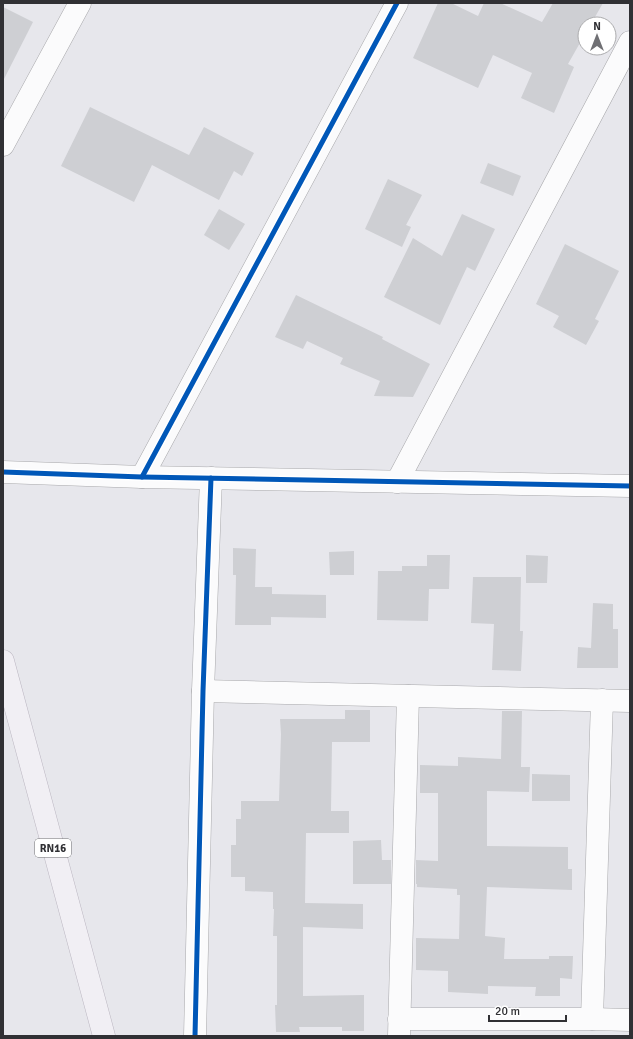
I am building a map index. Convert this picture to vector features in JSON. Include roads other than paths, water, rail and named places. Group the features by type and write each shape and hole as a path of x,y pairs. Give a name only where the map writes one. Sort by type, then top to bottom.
{"main road":[{"name":"RN16","path":"3,661 104,1036"}],"street":[{"path":"3,145 80,3"},
{"path":"142,477 397,3"},
{"path":"397,482 630,42"},
{"path":"3,472 142,477 397,482 628,482"},
{"path":"195,1036 211,478"},
{"path":"204,691 630,701"},
{"path":"408,696 399,1027 592,1019 630,1020"},
{"path":"592,1019 602,700"}]}
